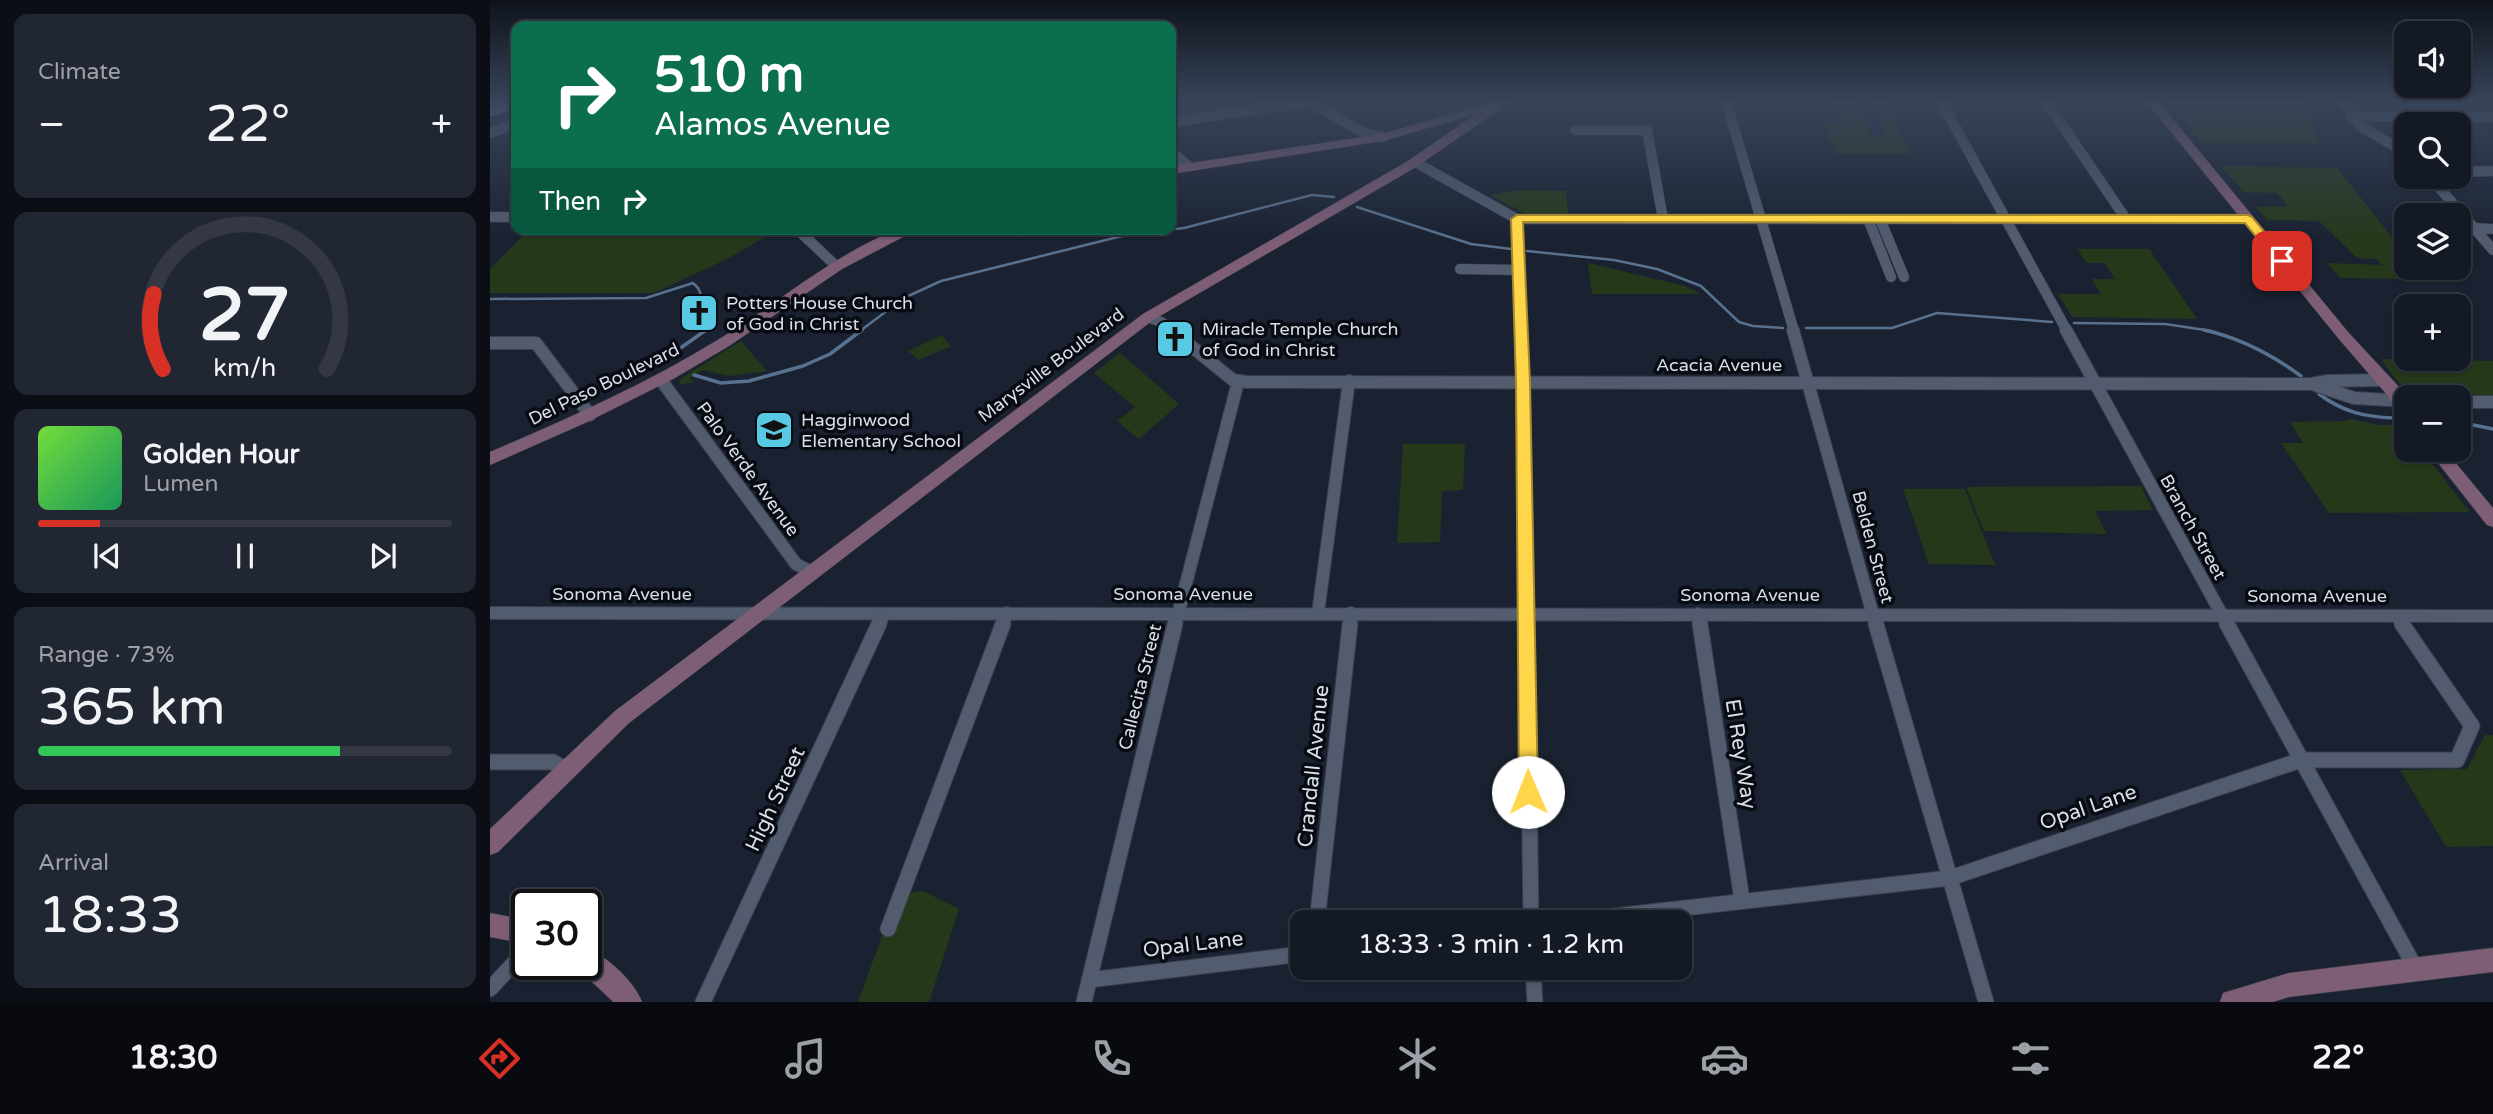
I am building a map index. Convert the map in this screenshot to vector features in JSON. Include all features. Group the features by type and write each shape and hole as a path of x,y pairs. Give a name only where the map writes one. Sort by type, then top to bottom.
{"main road":[{"path":"1176,169 1311,148"},
{"path":"1415,162 1422,148"},
{"name":"Marysville Boulevard","path":"490,844 622,717 1148,317 1437,148"},
{"path":"2190,148 2343,335 2394,392"},
{"name":"Del Paso Boulevard","path":"490,459 661,380 743,331 834,264 895,235"},
{"path":"2447,462 2493,520"},
{"path":"490,925 511,929"},
{"path":"2232,1002 2288,985 2493,960"},
{"path":"602,972 629,1002"}],"street":[{"path":"1650,148 1663,219"},
{"name":"Belden Street","path":"1741,148 1986,1002"},
{"name":"Branch Street","path":"1967,148 2416,969"},
{"path":"2078,148 2126,219"},
{"path":"1176,155 1188,166"},
{"path":"1415,162 1517,219 2248,219"},
{"path":"2471,172 2493,171"},
{"path":"2440,189 2493,250"},
{"path":"490,217 511,217"},
{"path":"1517,219 1523,382 1531,910"},
{"path":"1868,219 1889,273 1902,273 1880,219"},
{"path":"2473,228 2493,229"},
{"path":"803,235 834,264"},
{"path":"1460,269 1518,270"},
{"path":"1148,317 1161,322 1238,382"},
{"path":"490,343 536,343 590,415"},
{"name":"Palo Verde Avenue","path":"661,380 796,564 813,573"},
{"name":"Acacia Avenue","path":"1238,382 2311,384 2327,381 2384,380"},
{"path":"1318,613 1349,381"},
{"name":"Callecita Street","path":"1084,1002 1178,613 1238,382"},
{"name":"Acacia Avenue","path":"2311,384 2354,397 2394,403"},
{"path":"2471,402 2493,402"},
{"name":"Sonoma Avenue","path":"490,613 2493,616"},
{"path":"888,929 1007,613"},
{"name":"Crandall Avenue","path":"1318,910 1350,613"},
{"name":"High Street","path":"703,1002 884,614"},
{"name":"El Rey Way","path":"1699,614 1742,900"},
{"name":"Opal Lane","path":"1660,910 1950,878 2301,760 2457,760 2472,726 2397,616"},
{"path":"490,762 553,762 566,769"},
{"name":"Opal Lane","path":"1089,980 1290,955"},
{"path":"490,989 511,966"},
{"path":"1534,980 1535,1002"}],"green space":[{"path":"1833,148 1908,148 1911,154 1835,154"},
{"path":"2221,166 2337,168 2394,240 2394,279 2340,278 2327,263 2382,265 2376,259 2357,258 2319,221 2267,220 2256,207 2288,206 2277,193 2244,192"},
{"path":"1522,190 1566,191 1568,213 1573,215 1528,215 1490,195"},
{"path":"524,235 769,235 727,259 654,293 490,293 490,269"},
{"path":"2077,249 2149,249 2197,319 2072,317 2058,294 2101,294 2092,279 2115,279 2105,263 2087,263"},
{"path":"1588,263 1685,286 1701,294 1592,294"},
{"path":"942,335 951,346 919,360 908,351"},
{"path":"741,341 767,371 729,376 703,370 689,378 695,382 680,385 679,380 683,377"},
{"path":"1120,353 1179,404 1139,439 1117,421 1135,407 1094,373"},
{"path":"2381,359 2394,359 2394,371 2471,371 2471,361 2493,361 2493,398 2471,399 2471,385 2401,385"},
{"path":"2350,419 2378,425 2394,425 2394,462 2430,462 2470,512 2329,513 2281,443 2303,443 2290,422"},
{"path":"1403,444 1465,444 1463,490 1442,491 1440,542 1397,543"},
{"path":"2141,486 2153,510 2095,511 2107,534 1984,531 1966,487"},
{"path":"1903,489 1965,489 1995,565 1929,564"},
{"path":"2485,735 2493,735 2493,846 2446,847 2400,770 2467,769"},
{"path":"923,891 959,909 929,1002 858,1002 897,895"}],"waterway":[{"path":"1176,229 1312,195 1334,197"},
{"path":"1357,207 1471,244 1511,249"},
{"path":"860,331 904,298 941,281 1126,235"},
{"path":"1527,251 1614,260 1657,269 1701,286 1739,322 1783,328"},
{"path":"490,299 646,298 693,283 698,288 714,324 704,331"},
{"path":"1806,328 1892,328 1937,313 2052,322"},
{"path":"2074,323 2165,324 2212,331"},
{"path":"665,359 706,330"},
{"path":"694,375 721,383 749,381 803,366 830,354 862,330"},
{"path":"2204,330 2231,337 2255,348 2301,376"},
{"path":"2319,394 2355,412 2394,418"},
{"path":"2471,424 2493,429"}],"place":[{"name":"Potters House Church of God in Christ","path":"699,313"},
{"name":"Miracle Temple Church of God in Christ","path":"1175,339"},
{"name":"Hagginwood Elementary School","path":"774,430"}],"route":[{"path":"1528,792 1523,382 1517,219 2248,219 2282,261"}]}
